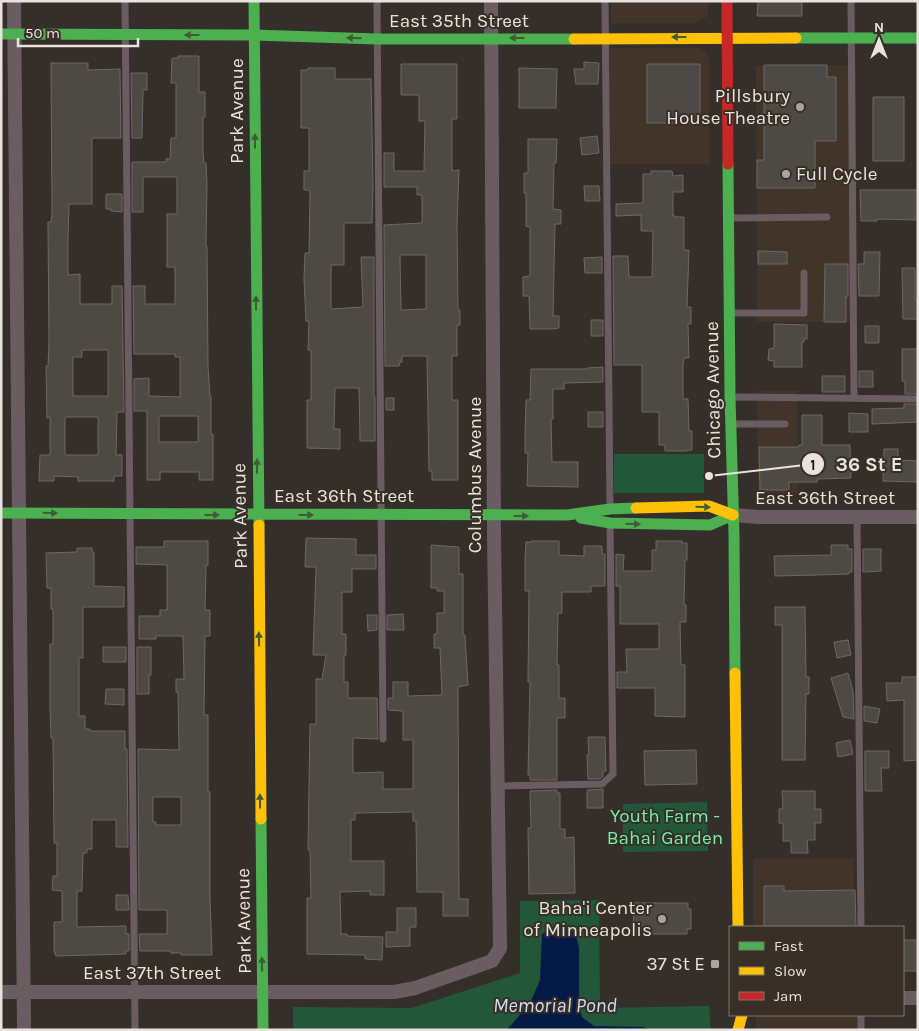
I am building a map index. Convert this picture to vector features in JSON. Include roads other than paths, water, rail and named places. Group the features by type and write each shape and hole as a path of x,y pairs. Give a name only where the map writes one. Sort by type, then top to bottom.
{"street":[{"path":"14,1 8,34 18,513 24,1030"},
{"name":"Park Avenue","path":"254,1 263,1030"},
{"name":"Columbus Avenue","path":"491,1 494,516 500,948"},
{"name":"Chicago Avenue","path":"727,1 730,424 733,515 738,926"},
{"name":"East 35th Street","path":"8,34 254,35 378,39 918,38"},
{"name":"East 36th Street","path":"1,513 494,516 567,515 610,508 709,506 733,515 758,517 918,517"},
{"name":"East 36th Street","path":"567,515 610,523 710,526 733,515"},
{"name":"East 37th Street","path":"1,992 394,992 415,988 492,961 500,948"},
{"path":"904,998 918,998"},
{"path":"733,1016 734,1023 738,1029"},
{"path":"738,1029 742,1016"}],"lane":[{"path":"126,1 135,1030"},
{"path":"377,1 383,739"},
{"path":"498,786 602,784 613,774 606,1"},
{"path":"851,1 854,398"},
{"path":"729,218 828,217"},
{"path":"730,314 804,313 804,273"},
{"path":"730,397 918,399"},
{"path":"730,424 786,424"},
{"path":"858,517 861,926"},
{"path":"861,1016 862,1030"}],"water":[{"name":"Memorial Pond","path":"560,925 576,934 579,948 579,1005 582,1017 594,1026 643,1027 654,1030 507,1030 530,1003 540,980 542,934"}],"place":[{"name":"Pillsbury House Theatre","path":"800,107"},
{"name":"Full Cycle","path":"786,174"},
{"name":"36 St E","path":"709,476"},
{"name":"Baha'i Center of Minneapolis","path":"662,919"},
{"name":"37 St E","path":"715,964"}],"park label":[{"name":"Youth Farm - Bahai Garden","path":"665,827"}]}
